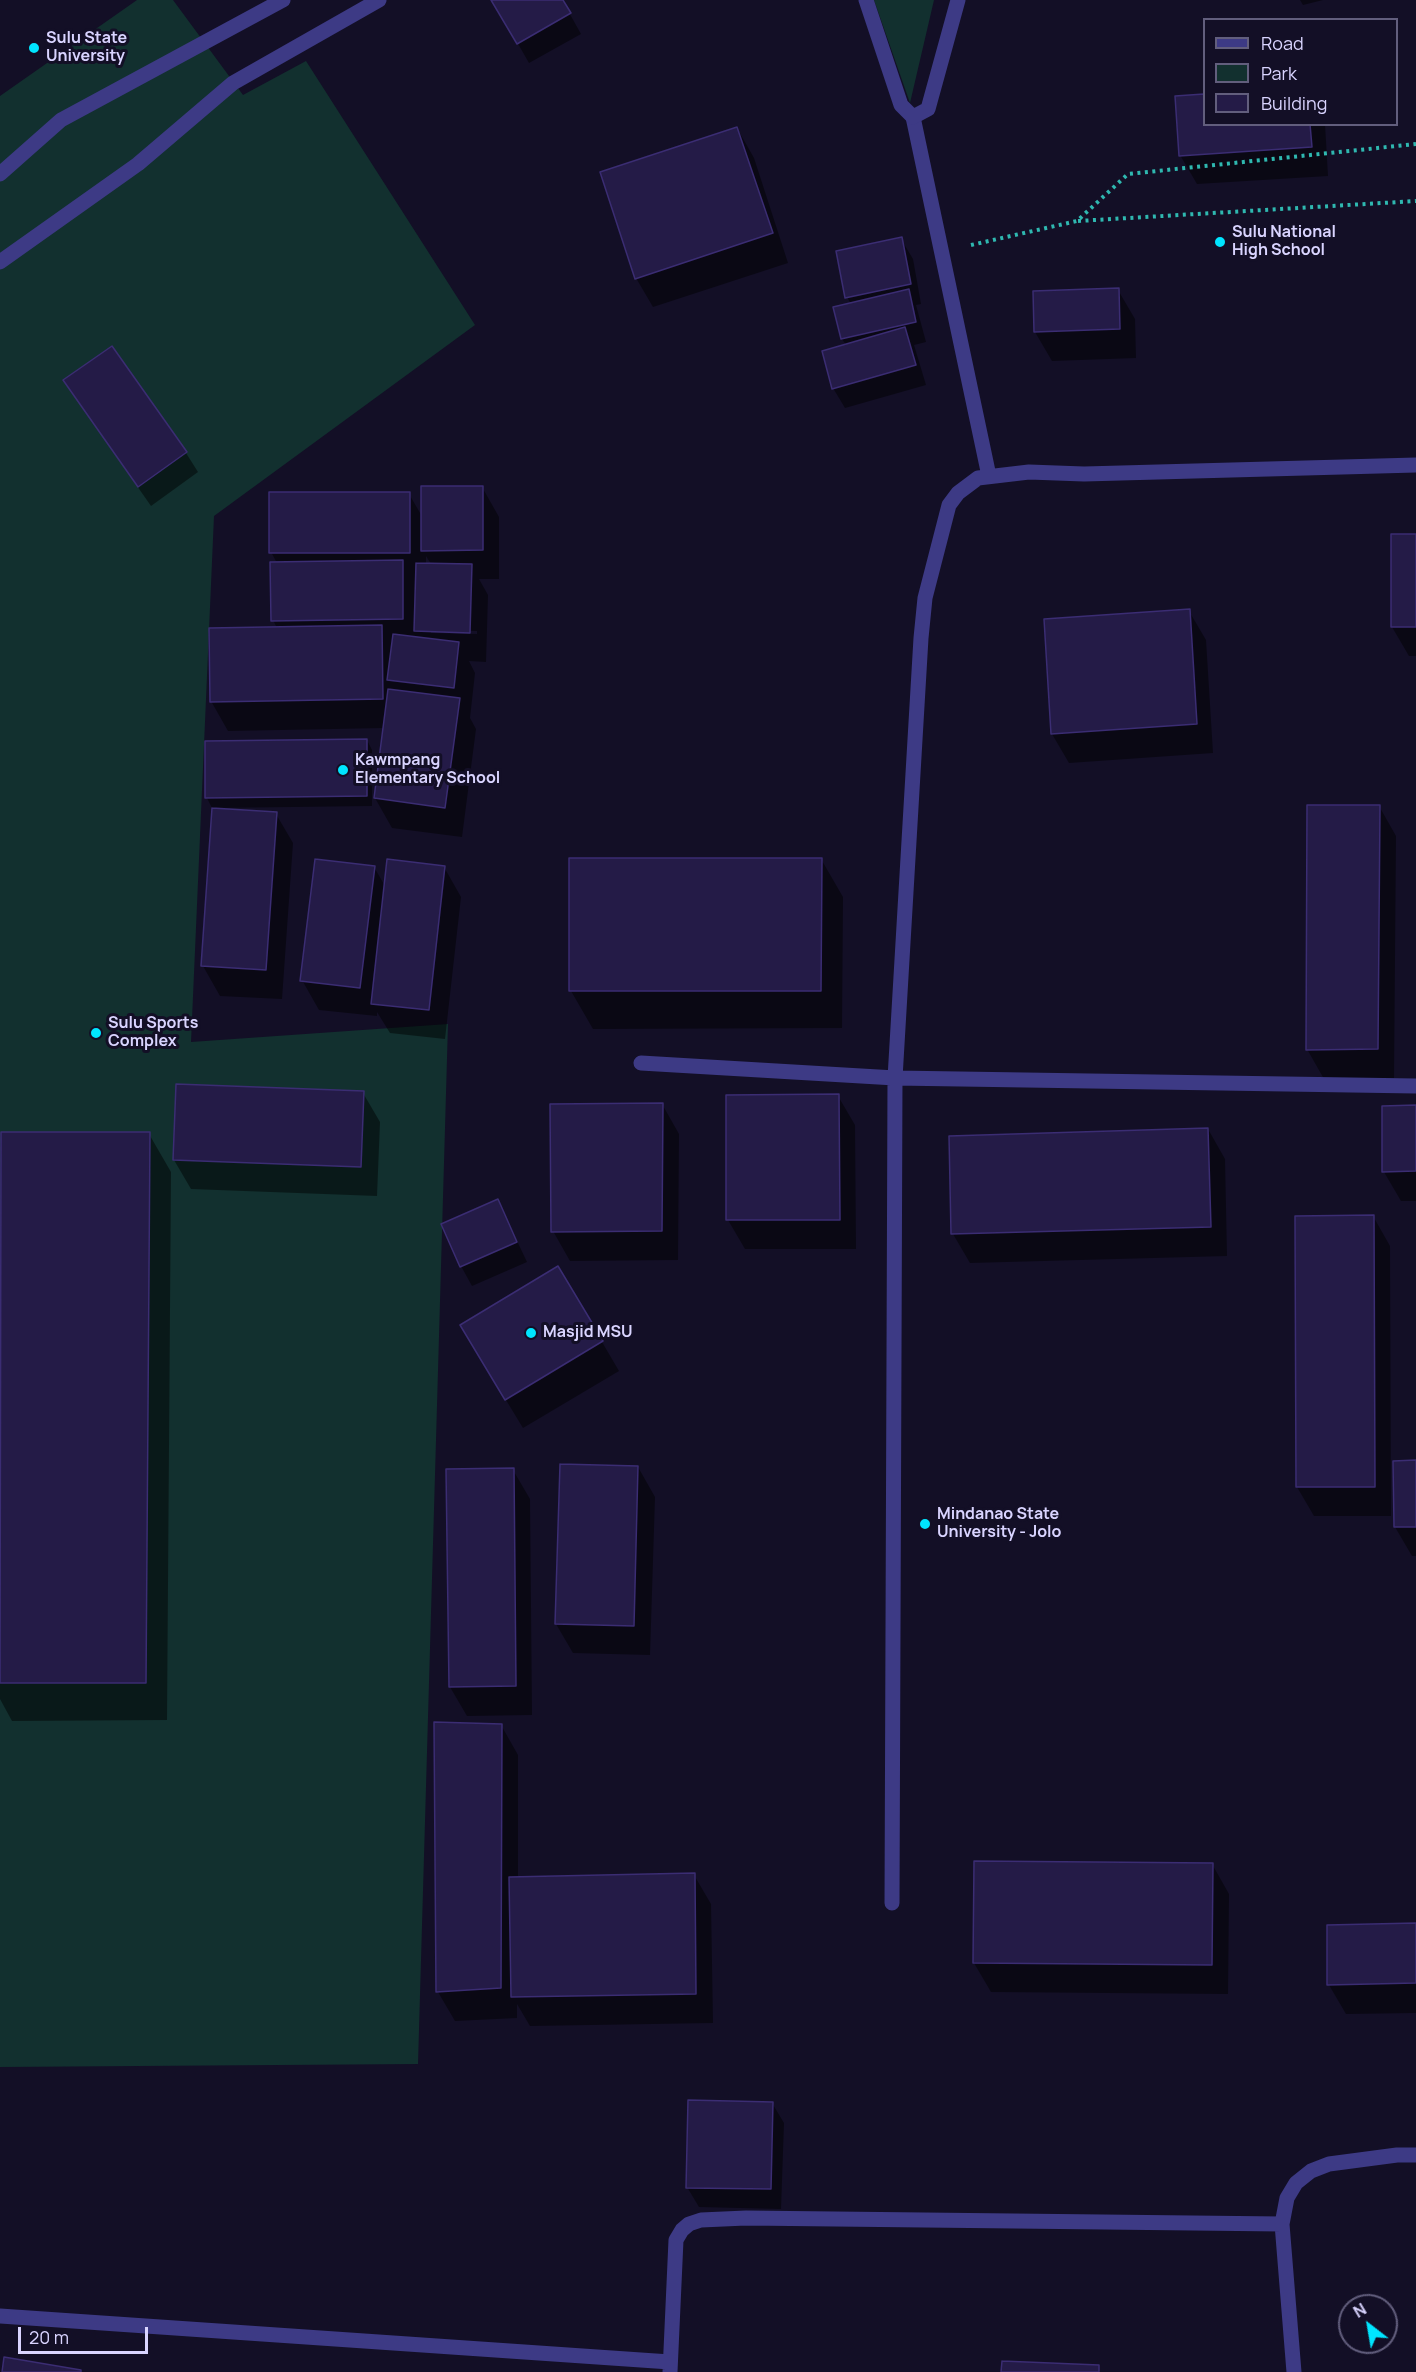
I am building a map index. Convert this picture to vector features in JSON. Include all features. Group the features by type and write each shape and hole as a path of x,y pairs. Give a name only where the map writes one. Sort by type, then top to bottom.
{"street":[{"path":"0,174 61,120 283,0"},
{"path":"0,262 138,164 233,82 379,0"},
{"path":"866,0 901,105 913,117 988,476"},
{"path":"913,117 928,109 958,0"},
{"path":"892,1903 895,1078 925,598 950,505 966,485 988,476 1029,472 1084,474 1416,465"},
{"path":"641,1063 895,1078 1416,1086"},
{"path":"1294,2372 1282,2224 1287,2198 1296,2182 1311,2171 1329,2164 1416,2155"},
{"path":"0,2316 670,2367 676,2240 689,2224 701,2220 746,2218 1282,2224"}],"path":[{"path":"1077,221 1128,174 1416,144"},
{"path":"941,252 1077,221 1416,201"}],"green space":[{"name":"Sulu Sports Complex","path":"137,0 173,0 243,95 306,61 475,325 214,516 191,1042 448,1024 418,2064 0,2067 0,96"},
{"path":"874,0 934,0 910,103"}],"building":[{"path":"491,0 563,0 571,13 517,44"},
{"path":"1203,94 1203,126 1310,126 1312,147 1179,156 1175,96"},
{"path":"737,127 773,233 635,279 600,172"},
{"path":"902,237 911,284 845,298 836,251"},
{"path":"1119,288 1120,329 1034,332 1033,291"},
{"path":"909,289 916,322 841,339 833,307"},
{"path":"905,327 916,365 832,389 822,351"},
{"path":"112,346 187,452 138,487 63,380"},
{"path":"421,486 483,486 483,550 421,551"},
{"path":"269,492 410,492 410,553 269,553"},
{"path":"1391,534 1416,534 1416,627 1391,627"},
{"path":"403,560 403,619 271,621 270,562"},
{"path":"416,563 472,564 470,633 414,631"},
{"path":"1190,609 1197,724 1051,734 1044,619"},
{"path":"382,625 383,699 210,702 209,628"},
{"path":"393,634 459,642 454,688 387,680"},
{"path":"388,689 460,698 445,808 374,798"},
{"path":"367,739 367,796 205,798 205,741"},
{"path":"1307,805 1380,805 1378,1049 1306,1050"},
{"path":"212,808 277,812 266,970 201,966"},
{"path":"569,858 822,858 821,991 569,991"},
{"path":"315,859 375,866 360,988 300,981"},
{"path":"387,859 445,866 429,1010 371,1004"},
{"path":"176,1084 364,1091 361,1167 173,1160"},
{"path":"839,1094 840,1220 726,1220 726,1095"},
{"path":"663,1103 662,1231 551,1232 550,1104"},
{"path":"1416,1105 1416,1171 1382,1172 1382,1106"},
{"path":"1208,1128 1211,1227 951,1234 949,1136"},
{"path":"1,1132 150,1132 146,1683 0,1683"},
{"path":"498,1199 517,1242 460,1267 441,1224"},
{"path":"1374,1215 1375,1487 1296,1487 1295,1216"},
{"name":"Masjid MSU","path":"558,1266 603,1341 505,1400 460,1325"},
{"path":"1416,1460 1416,1527 1394,1527 1393,1461"},
{"path":"560,1464 638,1466 634,1626 555,1624"},
{"path":"514,1468 516,1686 449,1687 446,1469"},
{"path":"434,1722 502,1724 501,1988 436,1992"},
{"path":"974,1861 1213,1863 1212,1965 973,1963"},
{"path":"695,1873 696,1994 511,1997 509,1877"},
{"path":"1416,1923 1416,1983 1327,1985 1327,1925"},
{"path":"688,2100 773,2102 771,2189 686,2188"},
{"path":"4,2357 81,2370 81,2372 2,2372"},
{"path":"1002,2361 1099,2365 1099,2372 1001,2372"}],"place":[{"name":"Sulu State University","path":"34,48"},
{"name":"Sulu National High School","path":"1220,242"},
{"name":"Kawmpang Elementary School","path":"343,770"},
{"name":"Sulu Sports Complex","path":"96,1033"},
{"name":"Masjid MSU","path":"531,1333"},
{"name":"Mindanao State University - Jolo","path":"925,1524"}]}
